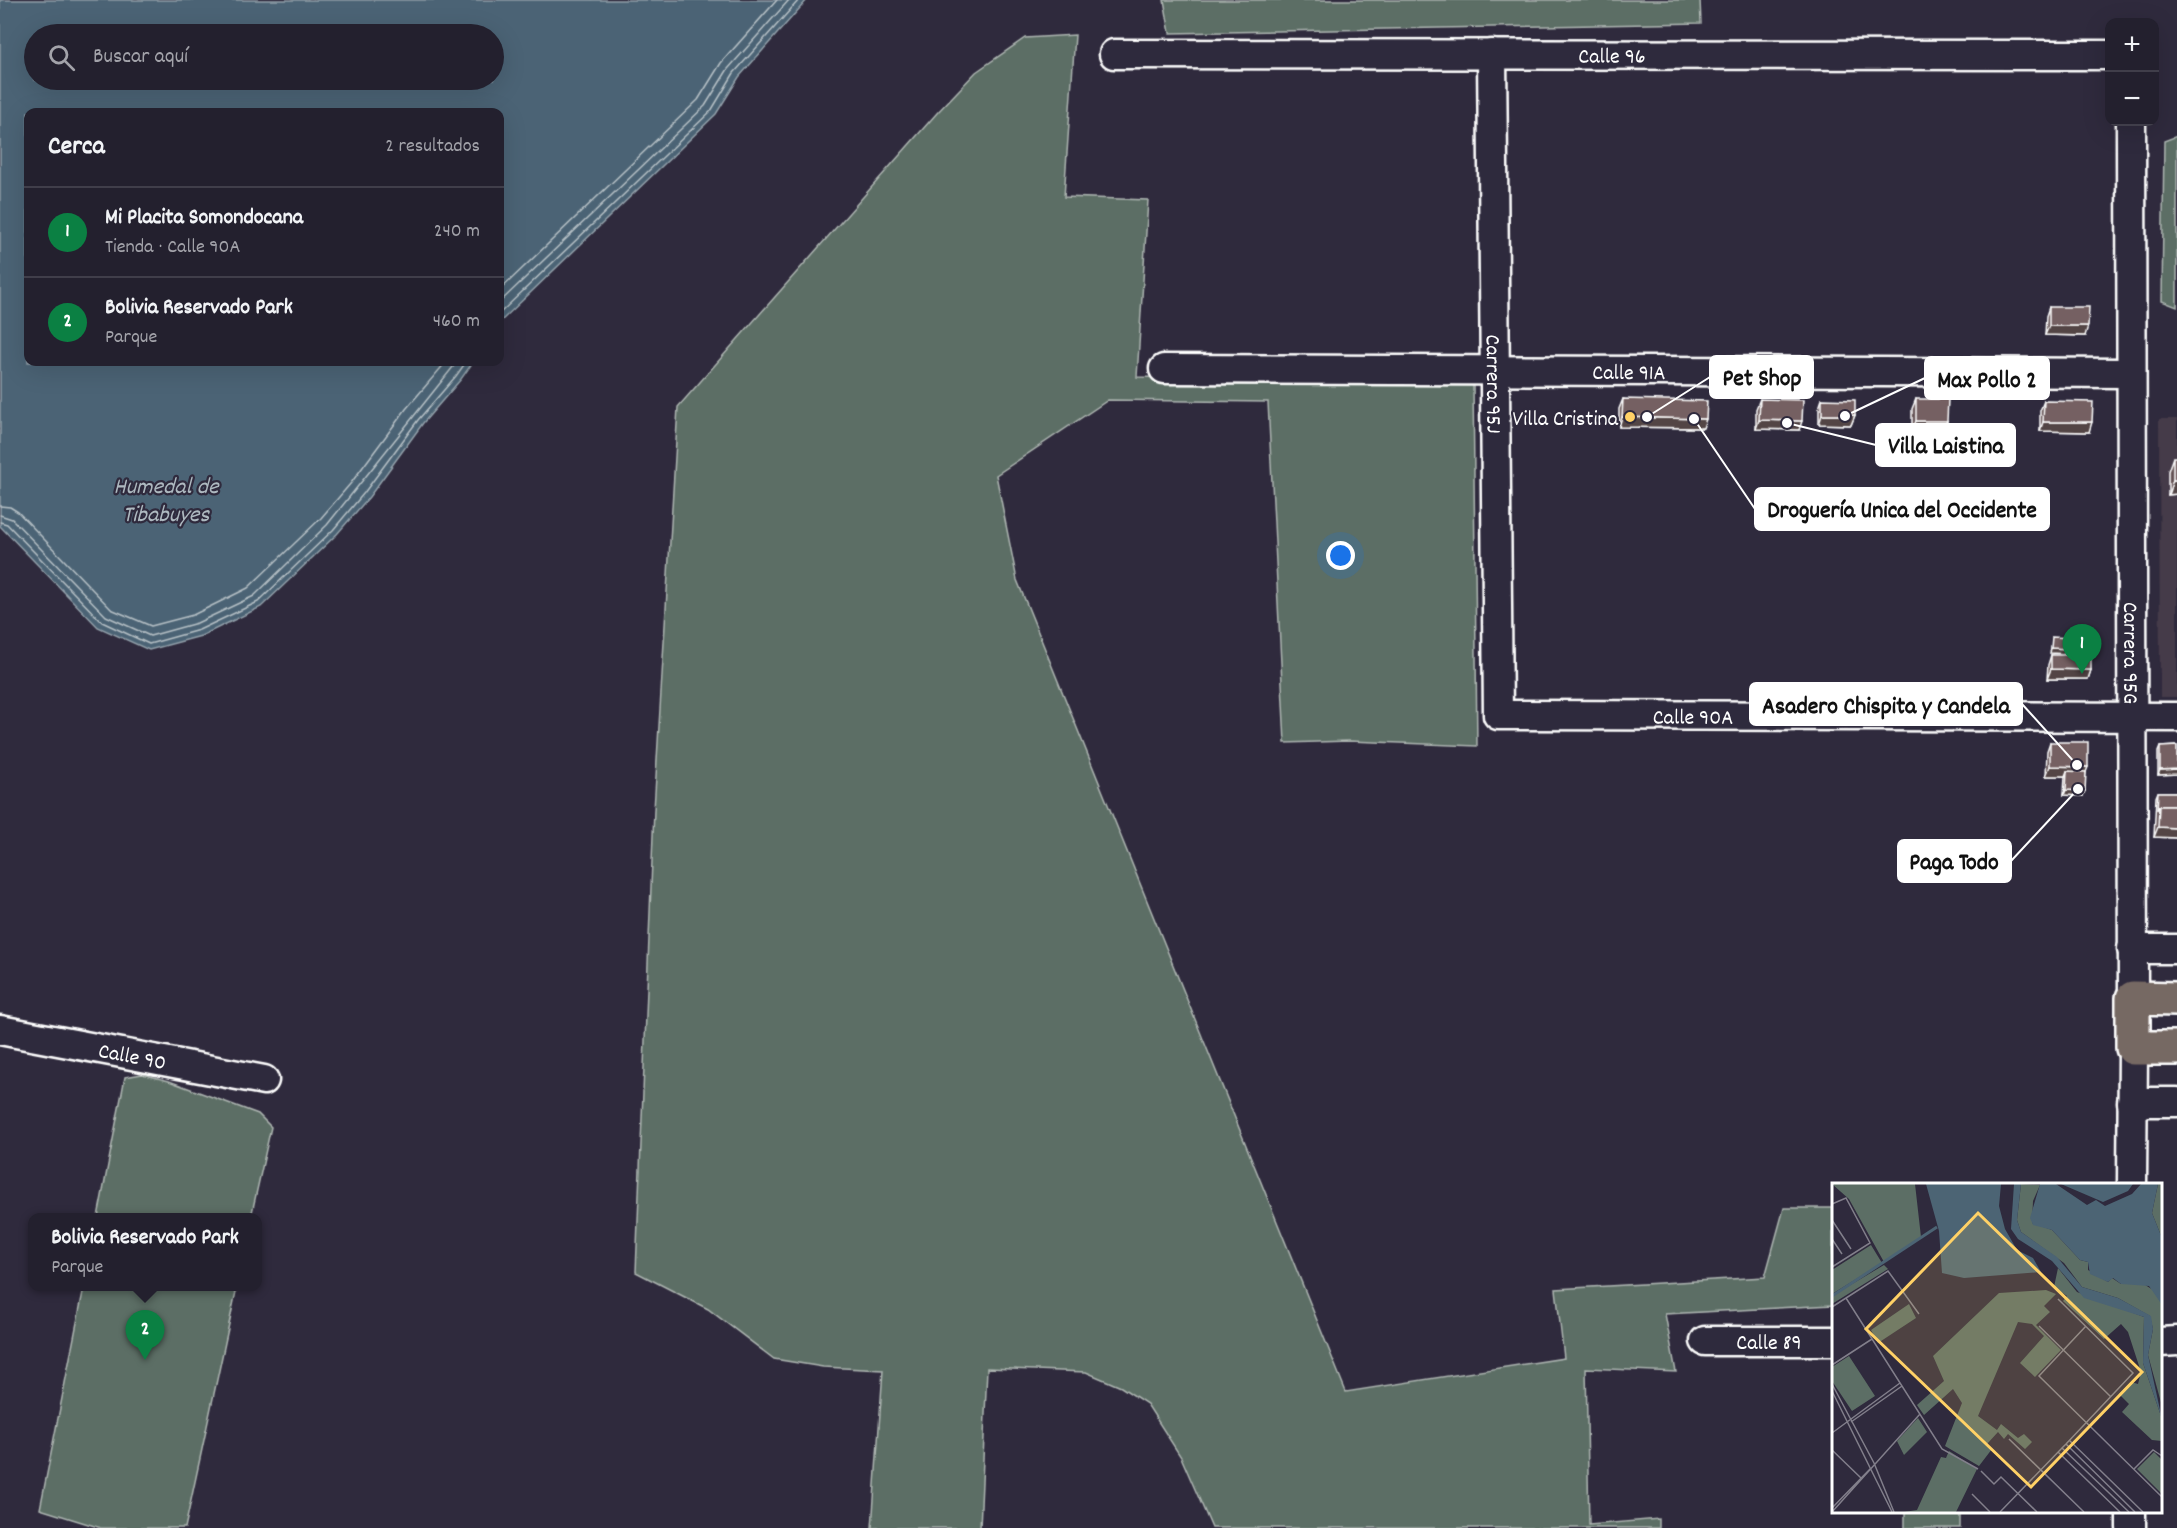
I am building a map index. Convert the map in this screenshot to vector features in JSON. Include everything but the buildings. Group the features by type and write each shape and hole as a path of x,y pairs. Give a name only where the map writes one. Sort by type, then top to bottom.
{"main road":[{"path":"2133,998 2177,999"},
{"name":"Carrera 95G","path":"2133,998 2133,1048"},
{"path":"2133,1048 2177,1048"}],"street":[{"name":"Calle 96","path":"1114,54 2105,55"},
{"name":"Carrera 95J","path":"1492,54 1498,714"},
{"name":"Carrera 95G","path":"2131,126 2133,998"},
{"name":"Calle 91A","path":"1164,369 2131,374"},
{"name":"Calle 90A","path":"1498,714 2177,717"},
{"path":"2133,949 2177,949"},
{"name":"Calle 90","path":"0,1030 264,1080"},
{"name":"Carrera 95G","path":"2132,1183 2133,1048"},
{"path":"2132,1102 2177,1102"},
{"name":"Calle 89","path":"1705,1341 1832,1341"},
{"path":"2162,1342 2177,1341"}],"shaded area":[{"path":"2159,419 2177,419 2177,697 2160,697"}],"green space":[{"path":"1164,0 1700,0 1701,23 1170,33"},
{"path":"1075,35 1064,197 1148,200 1137,377 1473,384 1477,746 1349,741 1285,743 1268,402 1108,400 996,475 1017,580 1346,1392 1564,1358 1556,1289 1765,1277 1784,1208 1832,1208 1832,1305 1665,1314 1676,1372 1586,1368 1589,1525 1659,1519 1659,1528 1212,1528 1181,1457 1147,1404 1121,1387 1086,1372 987,1368 980,1528 872,1528 883,1370 823,1367 774,1359 708,1309 636,1272 654,810 678,407 937,113 976,72 1025,38"},
{"path":"2177,136 2177,307 2162,301 2164,141"},
{"path":"142,1074 169,1081 258,1114 271,1127 252,1213 99,1213 125,1077"},
{"path":"83,1291 236,1291 185,1528 101,1528 40,1509"},
{"path":"1905,1513 1960,1513 1960,1528 1905,1528"}],"water":[{"name":"Humedal de Tibabuyes","path":"0,0 807,0 739,77 716,114 504,318 504,108 24,108 24,366 470,366 423,423 369,497 337,534 261,607 201,636 149,650 98,627 0,526"}],"place":[{"name":"Max Pollo 2","path":"1845,416"},
{"name":"Villa Cristina","path":"1630,417"},
{"name":"Pet Shop","path":"1647,417"},
{"name":"Droguería Unica del Occidente","path":"1694,419"},
{"name":"Villa Laistina","path":"1787,423"},
{"name":"Mi Placita Somondocana","path":"2082,674"},
{"name":"Asadero Chispita y Candela","path":"2077,765"},
{"name":"Paga Todo","path":"2078,789"},
{"name":"Bolivia Reservado Park","path":"145,1360"}]}
